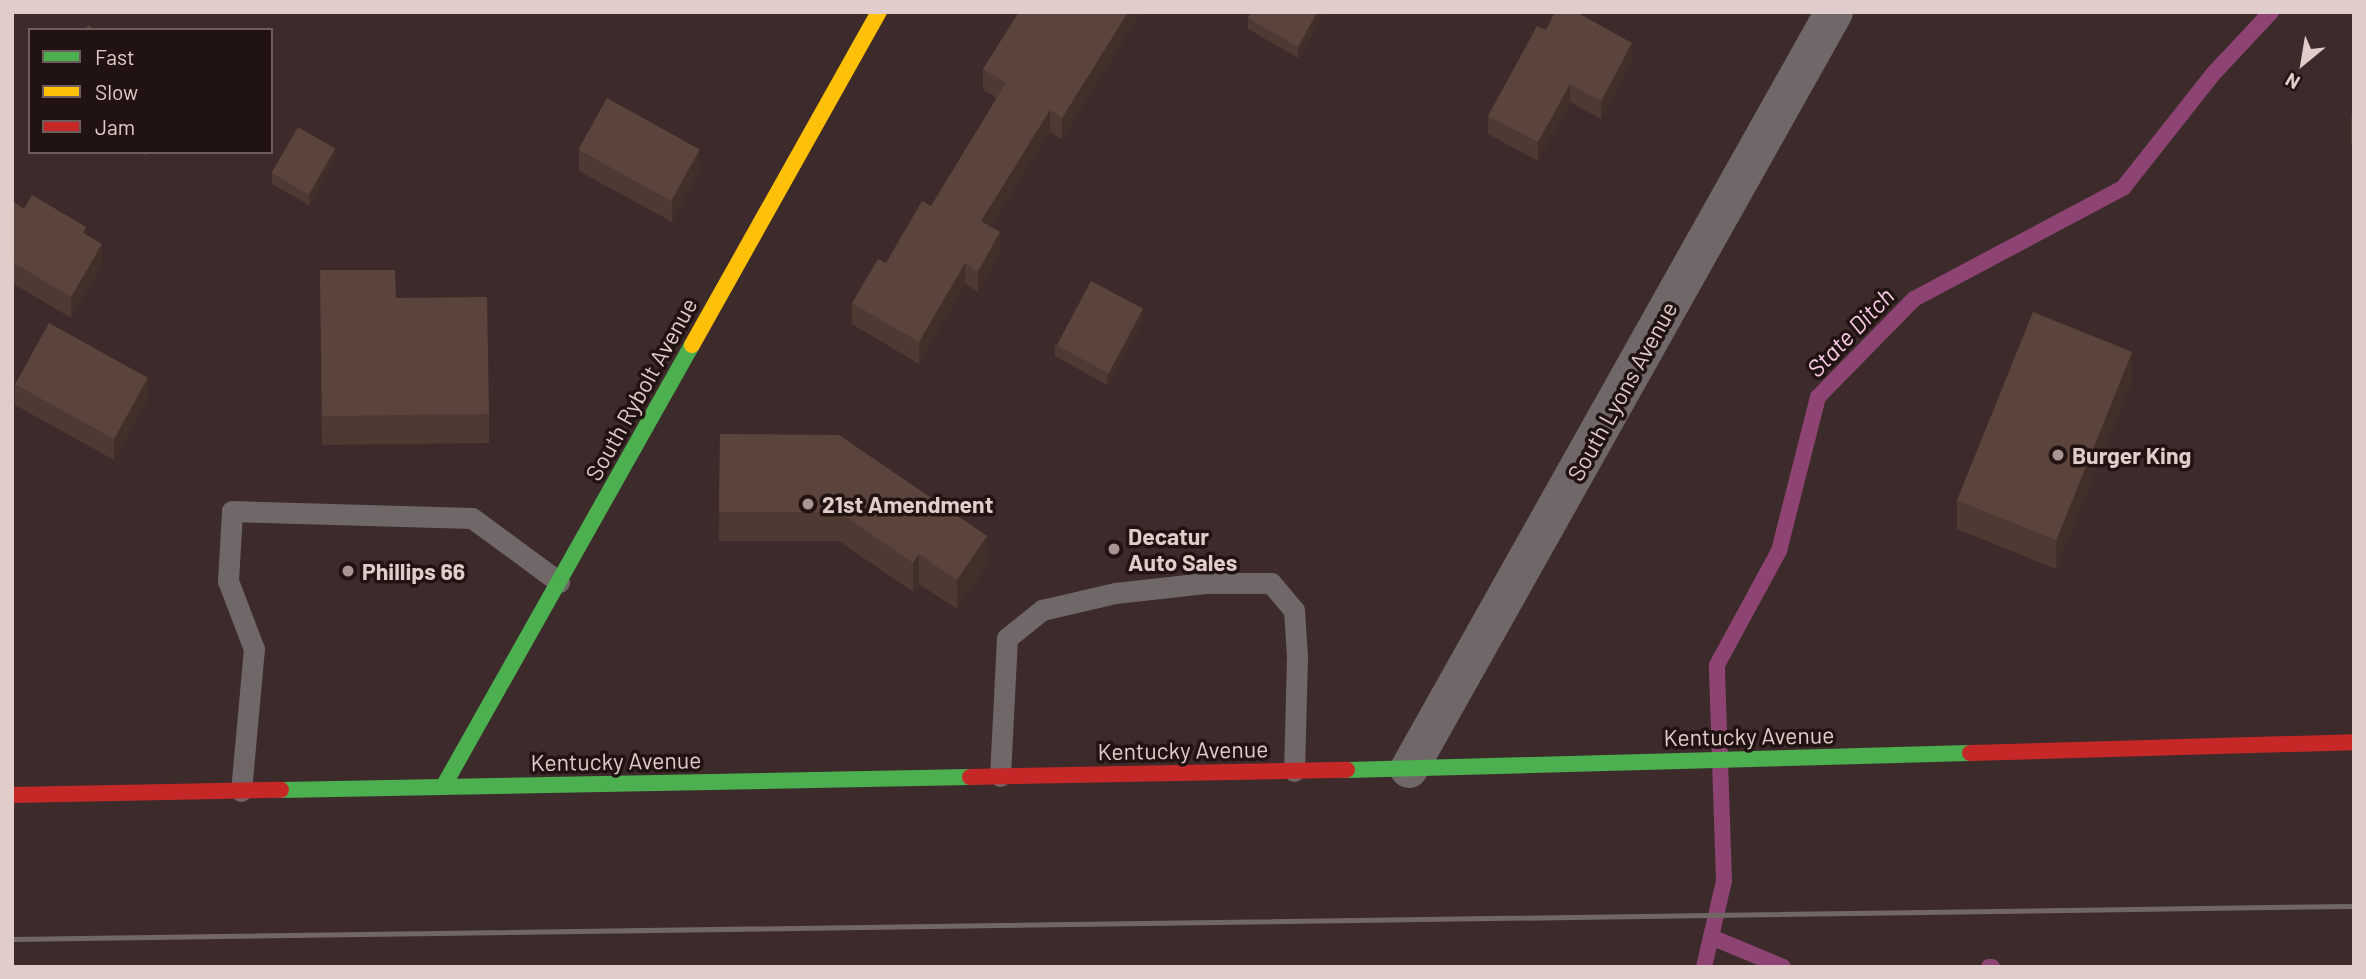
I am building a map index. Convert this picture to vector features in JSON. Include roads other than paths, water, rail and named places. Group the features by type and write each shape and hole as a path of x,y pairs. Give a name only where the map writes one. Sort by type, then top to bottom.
{"main road":[{"name":"South Rybolt Avenue","path":"443,788 879,12"},
{"name":"Kentucky Avenue","path":"12,795 1409,769 2354,742"}],"street":[{"name":"South Lyons Avenue","path":"1409,769 1834,12"}],"lane":[{"path":"241,791 254,649 228,582 232,511 472,518 559,582"},
{"path":"1000,776 1007,638 1042,610 1115,593 1205,583 1272,583 1294,610 1297,657 1294,771"}],"waterway":[{"name":"State Ditch","path":"1704,967 1724,881 1717,665 1779,551 1818,397 1914,299 2123,188 2213,74 2271,12"},
{"path":"1711,937 1783,967"}],"railway":[{"path":"12,939 2354,906"}],"place":[{"name":"Burger King","path":"2058,455"},
{"name":"21st Amendment","path":"808,504"},
{"name":"Decatur Auto Sales","path":"1114,549"},
{"name":"Phillips 66","path":"348,571"}]}
